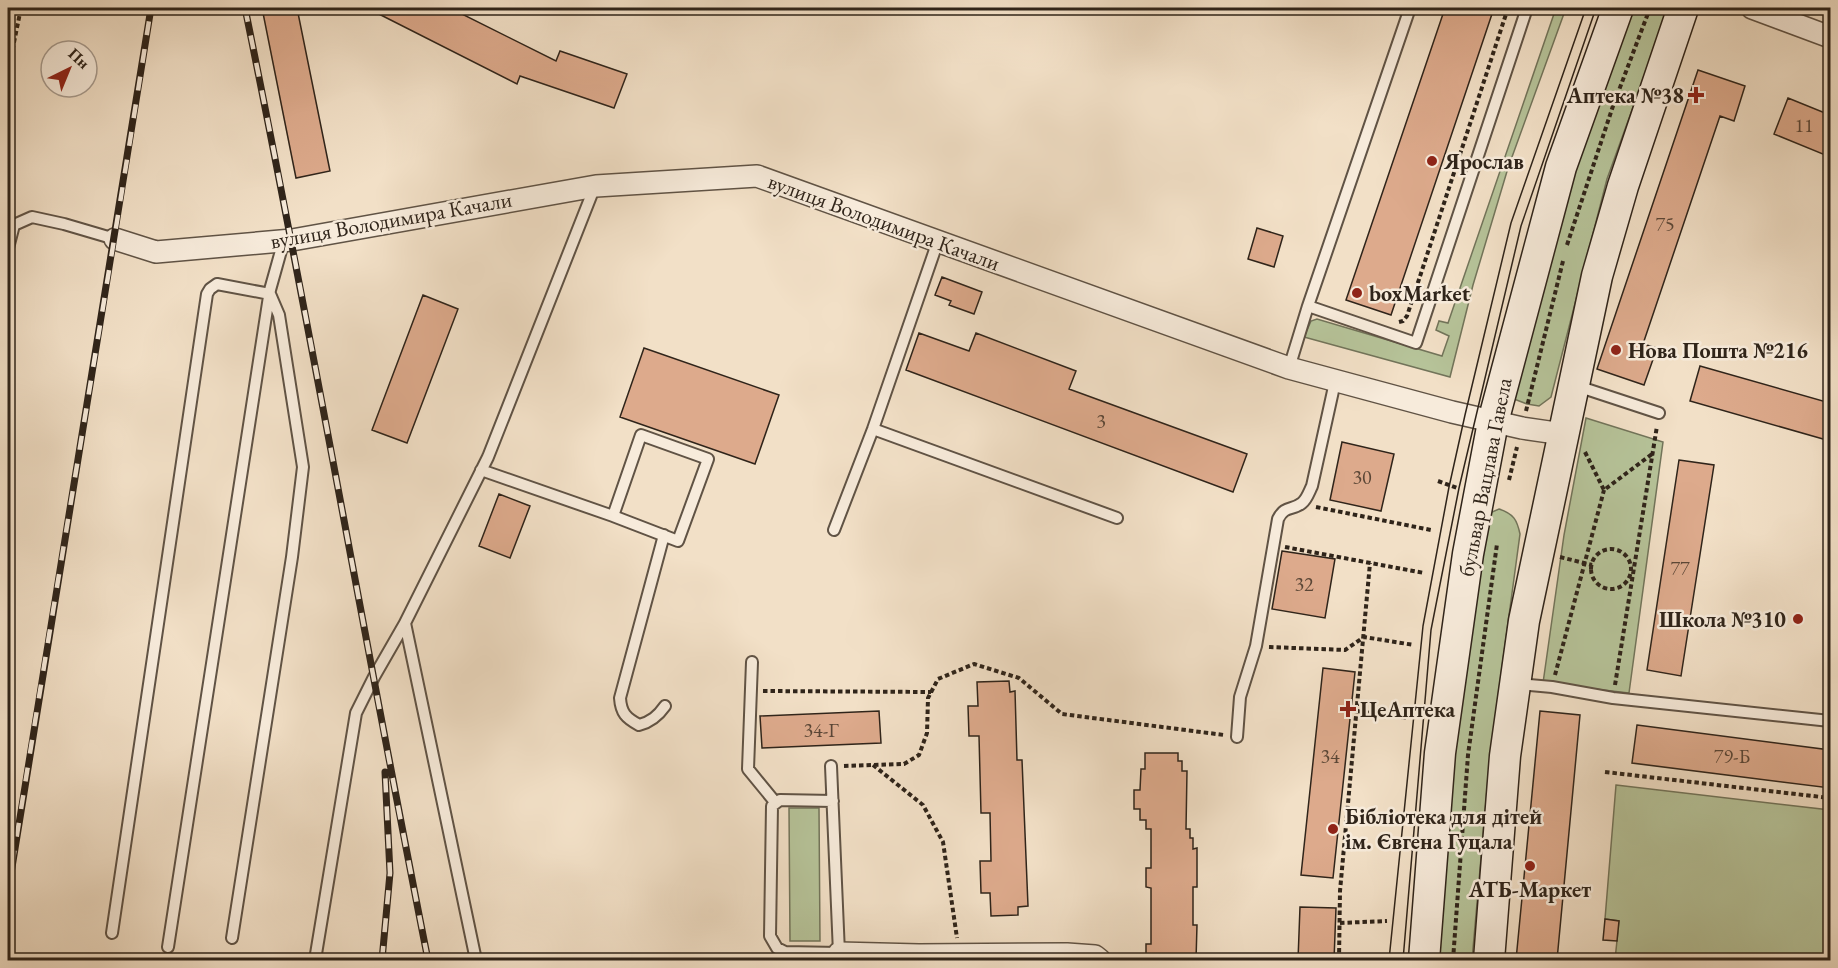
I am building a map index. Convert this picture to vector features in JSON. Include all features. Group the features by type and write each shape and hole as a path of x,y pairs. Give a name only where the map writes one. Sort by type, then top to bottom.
{"main road":[{"name":"бульвар Вацлава Гавела","path":"1424,960 1440,753 1468,554 1493,422 1561,167 1618,8"},
{"path":"1489,960 1505,756 1524,621 1572,438 1573,385 1597,276 1623,186 1683,8"}],"street":[{"path":"1752,8 1830,38"},
{"name":"вулиця Володимира Качали","path":"115,239 156,252 284,240 596,186 757,176 1289,368 1493,422 1572,438"},
{"path":"839,953 920,958 959,955 1067,954 1095,956 1100,960"}],"lane":[{"path":"1289,368 1410,8"},
{"path":"1308,306 1416,343 1527,8"},
{"path":"315,960 356,713 405,623 481,470 596,186"},
{"path":"8,248 14,225 32,217 115,239"},
{"path":"168,947 270,294 284,240"},
{"path":"834,530 873,429 938,241"},
{"path":"112,933 207,294 217,284 270,294"},
{"path":"232,938 292,556 303,467 279,315 270,294"},
{"path":"1237,737 1240,697 1256,646 1280,514 1287,508 1301,504 1312,486 1335,382"},
{"path":"1573,385 1659,413"},
{"path":"873,429 1117,518"},
{"path":"481,470 678,541 708,459 641,435 613,516"},
{"path":"664,535 620,698 620,707 626,718 639,725 648,723 665,706"},
{"path":"405,623 476,960"},
{"path":"752,662 748,769 775,802"},
{"path":"1516,684 1552,687 1613,698 1830,722"},
{"path":"831,766 833,801 839,953 786,952 777,948 770,936 771,810 775,802 780,800 833,801"}],"path":[{"path":"8,72 21,8"},
{"path":"1394,324 1403,321 1407,316 1508,8"},
{"path":"1567,247 1613,106 1650,8"},
{"path":"1506,489 1564,258"},
{"path":"1613,698 1659,413"},
{"path":"1572,438 1604,490"},
{"path":"1552,687 1604,490 1653,453"},
{"path":"1438,482 1459,488"},
{"path":"1301,504 1431,530"},
{"path":"1453,960 1468,754 1497,544"},
{"path":"1273,545 1424,573"},
{"path":"1610,549 1618,550 1628,559 1633,570 1624,585 1610,589 1595,581 1592,565 1595,557 1610,549"},
{"path":"1553,555 1592,565"},
{"path":"1339,960 1340,891 1370,563"},
{"path":"1256,646 1345,650 1364,638 1414,645"},
{"path":"831,766 904,764 919,755 927,733 928,698 938,679 974,664 1018,678 1062,714 1237,737"},
{"path":"751,691 931,692"},
{"path":"1357,711 1406,718"},
{"path":"872,765 923,805 943,842 959,955"},
{"path":"1605,772 1830,798"},
{"path":"1340,923 1387,921"}],"green space":[{"path":"1556,8 1566,8 1508,168 1473,285 1450,377 1304,337 1311,321 1317,319 1442,356 1449,336 1436,330 1439,321 1448,323"},
{"path":"1628,8 1669,8 1607,179 1551,397 1539,406 1527,404 1514,399 1549,246"},
{"path":"1586,418 1663,442 1629,693 1543,683 1564,535"},
{"path":"1499,509 1514,518 1520,534 1490,756 1472,960 1431,960 1445,756 1485,515"},
{"path":"1616,785 1830,810 1830,960 1615,960 1619,921 1605,919"},
{"path":"789,808 819,808 820,941 790,941"}],"building":[{"path":"262,8 297,8 330,171 296,178"},
{"path":"367,8 450,8 556,61 560,51 627,74 614,108 520,76 517,84"},
{"path":"1445,8 1494,8 1391,315 1346,300"},
{"path":"1698,70 1745,86 1734,121 1720,116 1643,344 1657,348 1644,385 1597,369"},
{"path":"1788,98 1830,115 1830,157 1774,134"},
{"path":"1257,228 1283,236 1274,267 1248,259"},
{"path":"942,277 982,292 974,314 949,305 951,301 935,295"},
{"path":"423,295 458,309 407,443 372,430"},
{"path":"919,333 969,351 976,333 1076,371 1069,389 1247,454 1233,492 906,370"},
{"path":"644,348 779,395 755,464 620,417"},
{"path":"1700,366 1830,403 1830,441 1690,401"},
{"path":"1342,442 1394,454 1381,511 1330,500"},
{"path":"1679,460 1714,465 1681,676 1647,670"},
{"path":"499,494 530,506 510,558 479,546"},
{"path":"1282,551 1335,559 1325,618 1272,609"},
{"path":"1323,668 1355,672 1333,878 1301,875"},
{"path":"1009,681 1010,692 1015,691 1017,760 1022,760 1028,906 1018,907 1018,915 991,916 990,893 981,893 980,861 991,861 990,813 981,813 979,736 969,736 968,706 978,706 977,682"},
{"path":"879,711 881,743 762,748 760,716"},
{"path":"1540,711 1580,715 1557,960 1516,960"},
{"path":"1637,725 1830,750 1830,788 1632,763"},
{"path":"1145,753 1178,753 1178,761 1182,761 1182,771 1187,771 1186,829 1190,829 1193,849 1197,848 1197,887 1193,887 1193,925 1197,925 1196,960 1146,960 1146,944 1151,944 1151,888 1146,887 1146,868 1151,868 1151,829 1146,829 1146,820 1140,820 1140,809 1134,809 1134,790 1140,790 1141,769 1145,769"},
{"path":"1300,907 1336,908 1334,960 1298,960"},
{"path":"1605,919 1619,921 1617,941 1603,940"}],"tram line":[{"path":"1389,960 1423,626 1449,487 1511,223 1586,8"},
{"path":"1403,960 1431,630 1459,488 1521,226 1596,8"}],"railway":[{"path":"8,892 151,8"},
{"path":"245,8 428,960"},
{"path":"382,960 390,873 385,772"}],"place":[{"name":"Аптека №38","path":"1696,95"},
{"name":"Ярослав","path":"1432,161"},
{"name":"boxMarket","path":"1357,293"},
{"name":"Нова Пошта №216","path":"1616,350"},
{"name":"Школа №310","path":"1798,619"},
{"name":"ЦеАптека","path":"1348,709"},
{"name":"Бібліотека для дітей ім. Євгена Гуцала","path":"1333,829"},
{"name":"АТБ-Маркет","path":"1530,866"}]}
